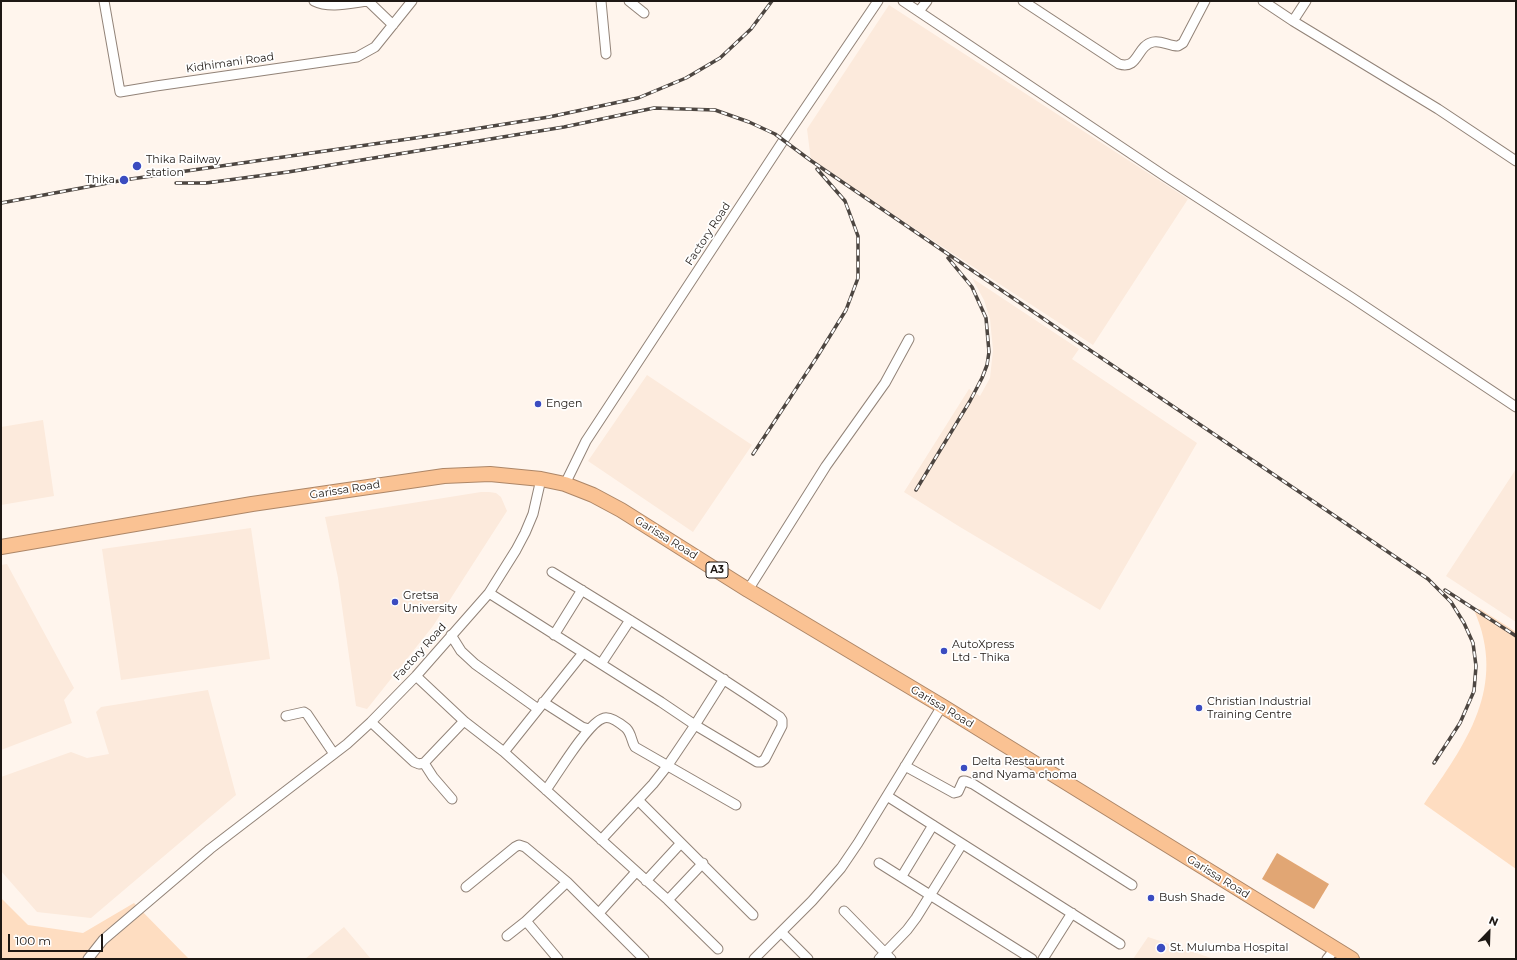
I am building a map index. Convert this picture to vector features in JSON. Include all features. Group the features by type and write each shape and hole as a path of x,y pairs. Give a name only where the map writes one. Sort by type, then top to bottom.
{"highway":[{"name":"Garissa Road","path":"1,547 252,504 429,478 490,474 541,479 564,484 592,495 621,510 748,590 942,706 1331,954 1352,959"}],"street":[{"name":"Kidhimani Road","path":"104,1 120,92 164,84 357,57 375,47 412,1"},
{"path":"314,1 320,4 329,4 368,1 393,25"},
{"path":"601,1 606,54"},
{"path":"628,1 644,13"},
{"name":"Factory Road","path":"564,484 586,441 781,144 878,1"},
{"path":"903,1 1166,178 1351,297 1516,407"},
{"path":"919,11 927,1"},
{"path":"1023,1 1100,52 1125,66 1131,65 1148,44 1155,41 1178,46 1183,43 1206,1"},
{"path":"1263,1 1293,21 1438,109 1516,161"},
{"path":"1293,21 1306,1"},
{"path":"748,590 826,466 885,383 909,339"},
{"name":"Factory Road","path":"88,959 102,940 210,849 326,761 372,722 416,676 489,593 525,534 541,479"},
{"path":"489,593 695,725 757,762 761,762 765,759 782,726 782,720 780,717 724,679 552,572"},
{"path":"554,635 582,590"},
{"path":"601,664 630,620"},
{"path":"451,636 461,651 475,664 541,706 582,727 589,729"},
{"path":"504,752 583,653"},
{"path":"416,676 464,721 504,752 668,900 718,949"},
{"path":"601,840 639,801 668,765 724,679"},
{"path":"754,959 812,901 840,868 858,843 942,706"},
{"path":"286,716 304,712 310,716 334,754"},
{"path":"546,790 589,729 602,718 611,718 630,732 635,747 736,805"},
{"path":"372,722 414,762 419,764 424,763 464,721"},
{"path":"424,763 433,777 452,798"},
{"path":"905,766 954,793 958,792 963,781 973,784 1132,885"},
{"path":"887,796 1120,944"},
{"path":"639,801 703,863 753,915"},
{"path":"902,876 933,826"},
{"path":"646,881 681,843"},
{"path":"844,911 885,957 907,930 962,844"},
{"path":"466,887 519,845 525,847 567,882 644,959"},
{"path":"668,900 703,863"},
{"path":"878,863 931,894 1032,959"},
{"path":"599,914 636,872"},
{"path":"507,936 567,882"},
{"path":"1043,959 1072,913"},
{"path":"526,920 558,959"},
{"path":"781,932 808,959"}],"shaded area":[{"path":"889,5 1188,199 1093,345 811,161 807,129"},
{"path":"972,278 1079,349 1072,359 1197,443 1100,610 904,492 969,389 980,396 990,378 993,350 990,319 984,300"},
{"path":"647,375 752,445 693,532 588,461"},
{"path":"43,420 54,496 1,505 1,427"},
{"path":"1516,469 1516,622 1446,576"},
{"name":"Gretsa University","path":"481,492 496,493 501,497 507,511 433,626 367,709 356,706 338,578 325,517"},
{"path":"251,528 270,659 121,680 102,549"},
{"path":"7,564 74,688 64,700 72,723 1,750 1,565"},
{"path":"1480,609 1516,632 1516,869 1424,804 1454,759 1478,713 1484,689 1486,664 1483,638 1474,610"},
{"path":"208,690 236,795 91,918 37,912 1,871 1,777 71,752 87,758 109,754 96,712 101,707"},
{"path":"1277,853 1329,884 1314,909 1262,879"},
{"path":"1,898 28,925 83,933 134,903 189,959 1,959"},
{"path":"344,927 371,959 305,959"},
{"name":"St. Mulumba Hospital","path":"1148,937 1214,959 1133,959"}],"railway":[{"path":"1,203 124,180 443,134 549,117 638,98 686,78 720,58 751,29 772,1"},
{"path":"176,183 206,183 288,172 564,127 654,108 715,110 749,122 775,134 810,160 942,250 1428,579 1451,602 1464,623 1473,643 1476,666 1474,691 1460,723 1434,763"},
{"path":"753,454 846,310 858,278 858,236 845,201 817,169"},
{"path":"916,490 970,401 982,378 987,365 989,352 986,318 972,287 948,258"},
{"path":"1445,590 1516,636"}],"place":[{"name":"Thika Railway station","path":"137,166"},
{"name":"Thika","path":"124,180"},
{"name":"Engen","path":"538,404"},
{"name":"Gretsa University","path":"395,602"},
{"name":"AutoXpress Ltd - Thika","path":"944,651"},
{"name":"Christian Industrial Training Centre","path":"1199,708"},
{"name":"Delta Restaurant and Nyama choma","path":"964,768"},
{"name":"Bush Shade","path":"1151,898"},
{"name":"St. Mulumba Hospital","path":"1161,948"}]}
